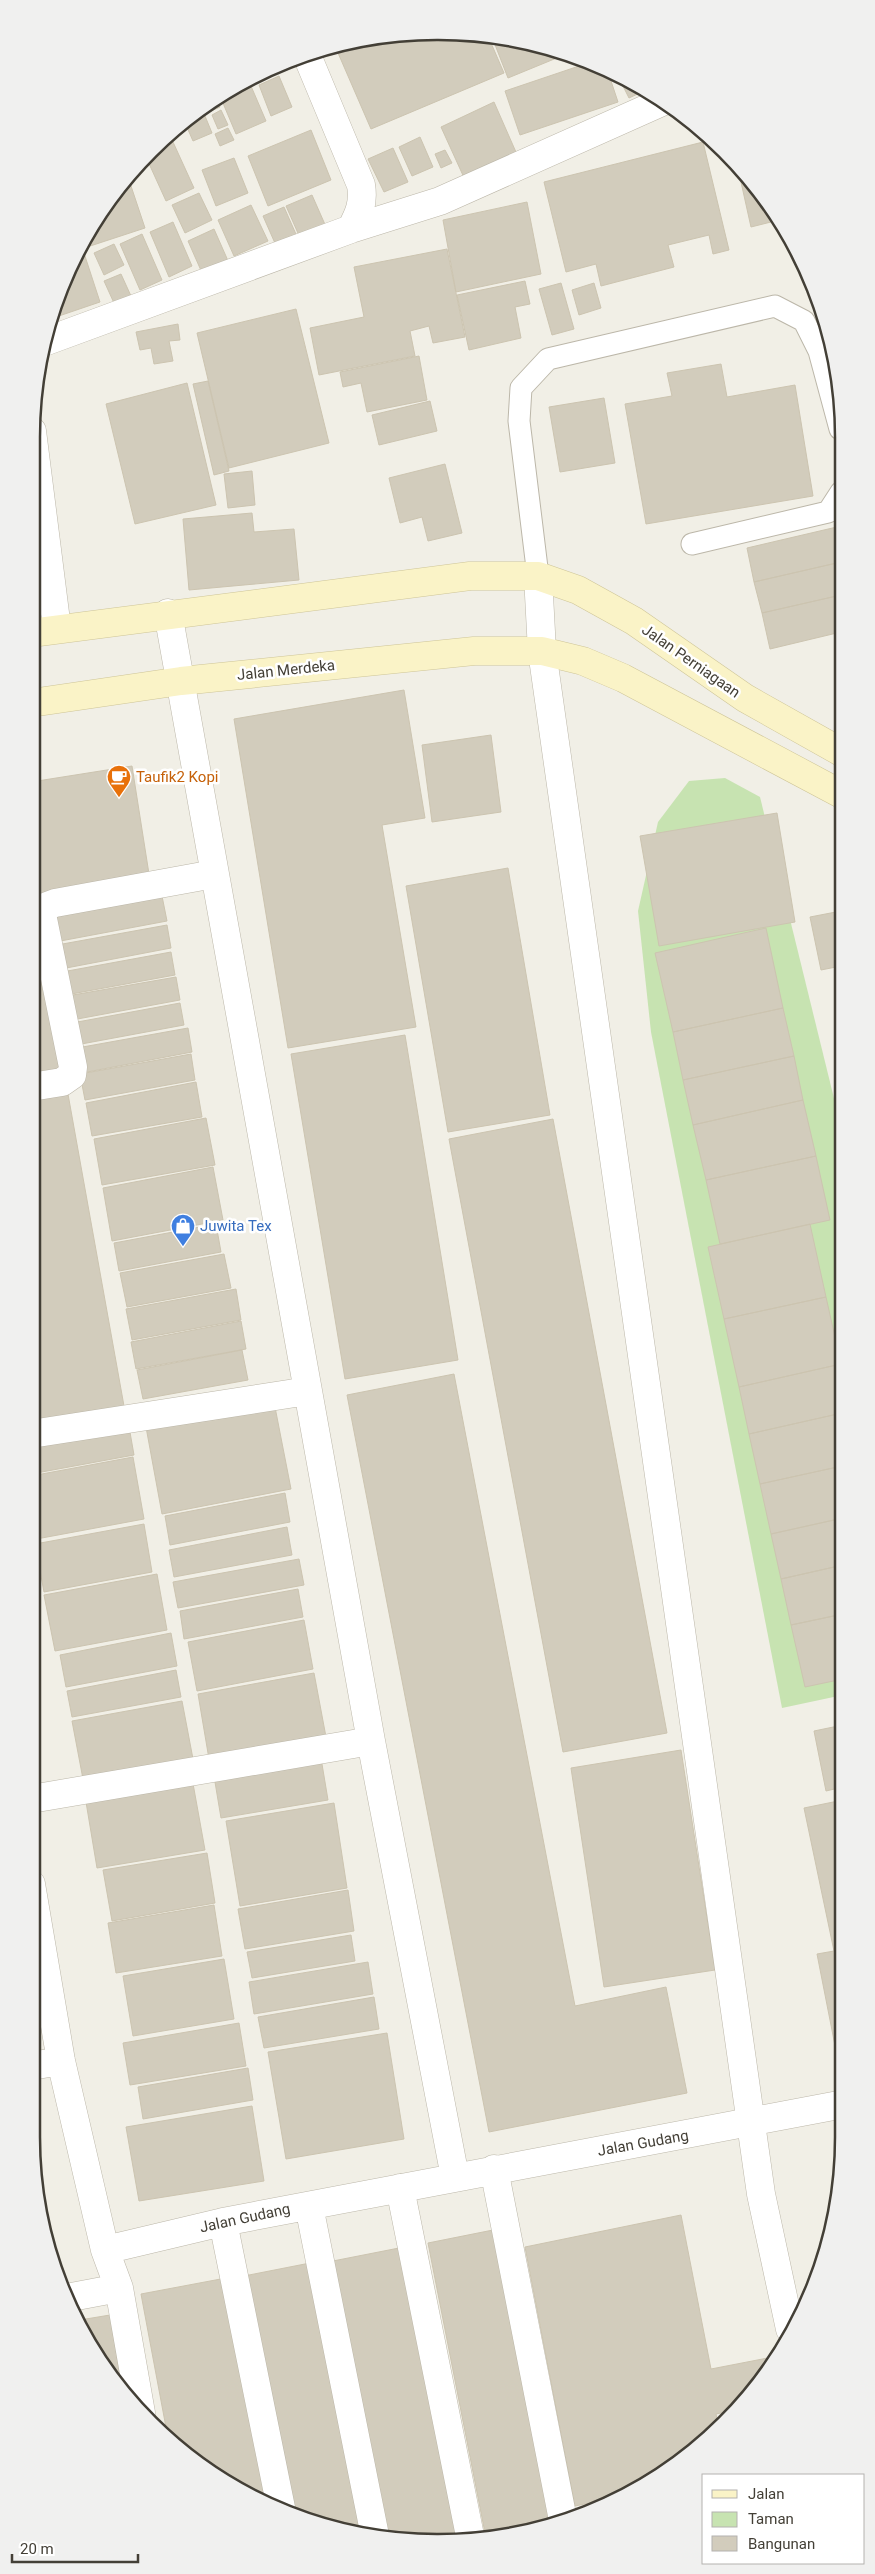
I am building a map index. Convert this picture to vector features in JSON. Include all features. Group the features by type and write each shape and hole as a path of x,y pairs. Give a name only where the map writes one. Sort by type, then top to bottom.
{"street":[{"path":"309,61 361,185 363,199 359,214 351,229"},
{"path":"53,339 351,229 440,202 655,105"},
{"path":"40,564 44,631 168,613 470,576 538,576 542,652 753,2123 761,2194 789,2322"},
{"name":"Jalan Perniagaan","path":"538,576 578,590 634,621 745,698 835,749"},
{"path":"168,613 372,1741 455,2178"},
{"name":"Jalan Merdeka","path":"40,702 181,681 474,651 542,652"},
{"path":"542,652 583,661 623,678 835,791"},
{"path":"40,1086 62,1082 72,1075 73,1067 42,914 47,906 214,874"},
{"path":"40,1433 308,1391"},
{"path":"40,1797 372,1741"},
{"path":"40,1937 61,2061 105,2250 119,2288 138,2398"},
{"path":"40,2064 61,2061"},
{"name":"Jalan Gudang","path":"105,2250 223,2222 494,2169 753,2123 835,2106"},
{"path":"494,2169 562,2514"},
{"path":"400,2188 468,2533"},
{"path":"309,2206 374,2529"},
{"path":"223,2222 280,2501"},
{"path":"74,2297 119,2288"}],"lane":[{"path":"538,576 519,421 521,388 548,359 775,306 804,321 819,351 833,405"},
{"path":"692,544 828,512 835,500"}],"green space":[{"path":"725,778 760,797 835,1102 835,1697 782,1708 651,1032 638,911 658,822 689,781"}],"building":[{"path":"438,40 491,43 504,73 371,129 338,53 386,43 412,41"},
{"path":"495,44 556,58 508,78"},
{"path":"579,66 611,80 618,102 520,135 505,91"},
{"path":"279,76 292,107 271,116 259,85"},
{"path":"623,86 638,94 629,98"},
{"path":"251,87 266,121 236,134 223,103"},
{"path":"494,102 519,159 466,182 441,127"},
{"path":"221,110 228,125 218,129 212,115"},
{"path":"205,116 212,133 193,141 188,129"},
{"path":"228,128 234,140 220,146 215,134"},
{"path":"311,130 331,180 268,206 248,156"},
{"path":"420,137 433,167 412,176 399,147"},
{"path":"173,142 194,188 166,201 149,164"},
{"path":"703,142 729,250 713,254 709,235 668,245 674,267 601,286 596,264 566,272 544,182"},
{"path":"393,148 408,182 384,192 368,159"},
{"path":"445,150 452,163 441,168 435,154"},
{"path":"234,158 248,193 216,206 202,170"},
{"path":"741,181 771,222 751,227"},
{"path":"131,185 145,228 89,246 107,217"},
{"path":"199,193 212,220 185,233 172,205"},
{"path":"312,195 327,229 301,240 286,206"},
{"path":"527,202 541,274 456,292 443,220"},
{"path":"251,205 268,241 234,256 218,220"},
{"path":"284,207 299,241 278,250 263,216"},
{"path":"173,222 192,266 169,277 150,232"},
{"path":"214,229 229,263 203,275 188,241"},
{"path":"142,234 162,280 140,290 120,244"},
{"path":"114,244 124,265 104,275 94,253"},
{"path":"447,249 465,337 433,343 429,326 410,331 415,356 319,375 310,328 364,317 354,267"},
{"path":"85,255 100,302 59,316 70,285"},
{"path":"121,274 131,296 114,303 104,281"},
{"path":"525,281 530,304 515,307 521,338 469,350 457,295"},
{"path":"561,283 574,329 552,335 539,289"},
{"path":"594,283 601,308 579,315 572,290"},
{"path":"296,309 329,443 229,468 197,333"},
{"path":"178,324 180,340 169,341 173,361 154,364 151,348 140,350 136,332"},
{"path":"419,356 427,400 367,412 361,383 343,387 340,372"},
{"path":"721,364 727,397 795,385 813,496 646,524 625,404 672,396 667,373"},
{"path":"208,381 229,471 214,475 193,384"},
{"path":"187,383 216,505 135,524 106,404"},
{"path":"604,398 615,463 560,472 549,407"},
{"path":"430,401 437,431 379,445 372,415"},
{"path":"445,464 462,533 428,541 422,517 400,523 389,478"},
{"path":"252,471 255,505 228,508 224,474"},
{"path":"252,513 254,532 294,529 299,580 189,590 183,519"},
{"path":"835,527 835,563 754,582 747,548"},
{"path":"835,563 835,596 762,613 754,582"},
{"path":"835,596 835,633 770,649 762,613"},
{"path":"404,690 425,818 382,825 416,1027 288,1048 234,719"},
{"path":"491,735 501,812 432,822 422,745"},
{"path":"132,766 149,874 40,894 40,781"},
{"path":"777,813 795,922 659,946 640,836"},
{"path":"508,868 550,1115 448,1132 406,886"},
{"path":"162,896 167,921 55,942 51,917"},
{"path":"835,912 835,967 821,970 810,917"},
{"path":"167,925 171,948 61,969 57,945"},
{"path":"40,926 63,1069 40,1073"},
{"path":"766,928 783,1008 673,1032 655,953"},
{"path":"171,952 175,975 66,995 62,972"},
{"path":"176,977 180,1000 72,1020 67,996"},
{"path":"180,1003 184,1025 76,1045 72,1023"},
{"path":"783,1008 794,1056 683,1080 673,1032"},
{"path":"188,1028 192,1052 82,1073 77,1048"},
{"path":"405,1035 458,1360 345,1379 291,1054"},
{"path":"191,1054 195,1080 85,1100 80,1074"},
{"path":"794,1056 803,1100 693,1125 683,1080"},
{"path":"196,1082 202,1117 92,1136 86,1103"},
{"path":"66,1083 124,1406 40,1421 40,1088"},
{"path":"803,1100 816,1156 706,1180 693,1125"},
{"path":"206,1118 215,1165 102,1185 94,1139"},
{"path":"553,1119 667,1733 563,1752 449,1139"},
{"path":"816,1156 830,1220 720,1244 706,1180"},
{"path":"213,1167 223,1220 112,1241 103,1188"},
{"path":"216,1224 221,1252 119,1271 114,1243"},
{"path":"810,1224 826,1297 724,1319 708,1247"},
{"path":"224,1254 231,1288 127,1307 120,1273"},
{"path":"236,1289 241,1320 132,1340 126,1309"},
{"path":"826,1297 835,1337 835,1365 739,1387 724,1319"},
{"path":"241,1321 246,1349 136,1369 131,1342"},
{"path":"242,1350 248,1380 143,1399 137,1370"},
{"path":"835,1365 835,1415 749,1434 739,1387"},
{"path":"454,1374 575,2006 666,1987 687,2093 489,2132 347,1395"},
{"path":"274,1402 291,1489 162,1514 146,1427"},
{"path":"835,1415 835,1468 760,1484 749,1434"},
{"path":"128,1421 134,1455 40,1472 40,1438"},
{"path":"133,1457 144,1519 40,1538 40,1474"},
{"path":"835,1468 835,1520 771,1534 760,1484"},
{"path":"285,1493 290,1522 170,1545 165,1516"},
{"path":"835,1520 835,1567 781,1579 771,1534"},
{"path":"144,1524 152,1572 44,1592 40,1571 40,1543"},
{"path":"287,1527 292,1555 174,1577 169,1550"},
{"path":"299,1559 304,1585 178,1608 173,1582"},
{"path":"835,1567 835,1616 791,1625 781,1579"},
{"path":"157,1574 167,1630 55,1651 44,1595"},
{"path":"298,1589 303,1617 184,1639 180,1611"},
{"path":"835,1616 835,1681 805,1687 791,1625"},
{"path":"304,1620 313,1669 197,1691 188,1642"},
{"path":"171,1633 177,1666 66,1687 60,1655"},
{"path":"176,1670 181,1697 72,1717 67,1691"},
{"path":"314,1673 326,1737 209,1759 198,1694"},
{"path":"182,1701 193,1759 83,1779 72,1721"},
{"path":"835,1727 835,1789 826,1791 814,1731"},
{"path":"681,1750 715,1970 604,1987 571,1768"},
{"path":"321,1758 328,1800 221,1818 214,1776"},
{"path":"192,1778 205,1850 97,1868 85,1796"},
{"path":"835,1802 835,2046 817,1954 834,1951 804,1808"},
{"path":"334,1803 347,1888 240,1906 226,1821"},
{"path":"207,1853 215,1903 112,1921 103,1870"},
{"path":"348,1890 354,1931 245,1949 238,1909"},
{"path":"214,1905 222,1956 116,1973 108,1923"},
{"path":"351,1935 355,1961 252,1978 247,1952"},
{"path":"224,1959 234,2019 133,2036 123,1976"},
{"path":"368,1962 373,1994 254,2014 249,1982"},
{"path":"374,1997 379,2029 264,2048 258,2017"},
{"path":"239,2023 246,2066 130,2085 123,2043"},
{"path":"387,2033 404,2139 286,2159 268,2052"},
{"path":"248,2068 253,2100 143,2119 138,2087"},
{"path":"252,2106 264,2181 139,2201 126,2127"},
{"path":"681,2215 711,2369 767,2358 724,2412 716,2414 717,2420 679,2452 636,2481 613,2493 594,2502 575,2506 525,2247"},
{"path":"493,2230 550,2517 485,2531 428,2243"},
{"path":"399,2248 456,2533 387,2531 333,2261"},
{"path":"310,2263 362,2526 290,2506 244,2276"},
{"path":"226,2278 267,2496 217,2467 166,2427 141,2294"},
{"path":"110,2315 120,2375 93,2335 85,2319"}],"place":[{"name":"Taufik2 Kopi","path":"119,798"},
{"name":"Juwita Tex","path":"183,1247"}]}
